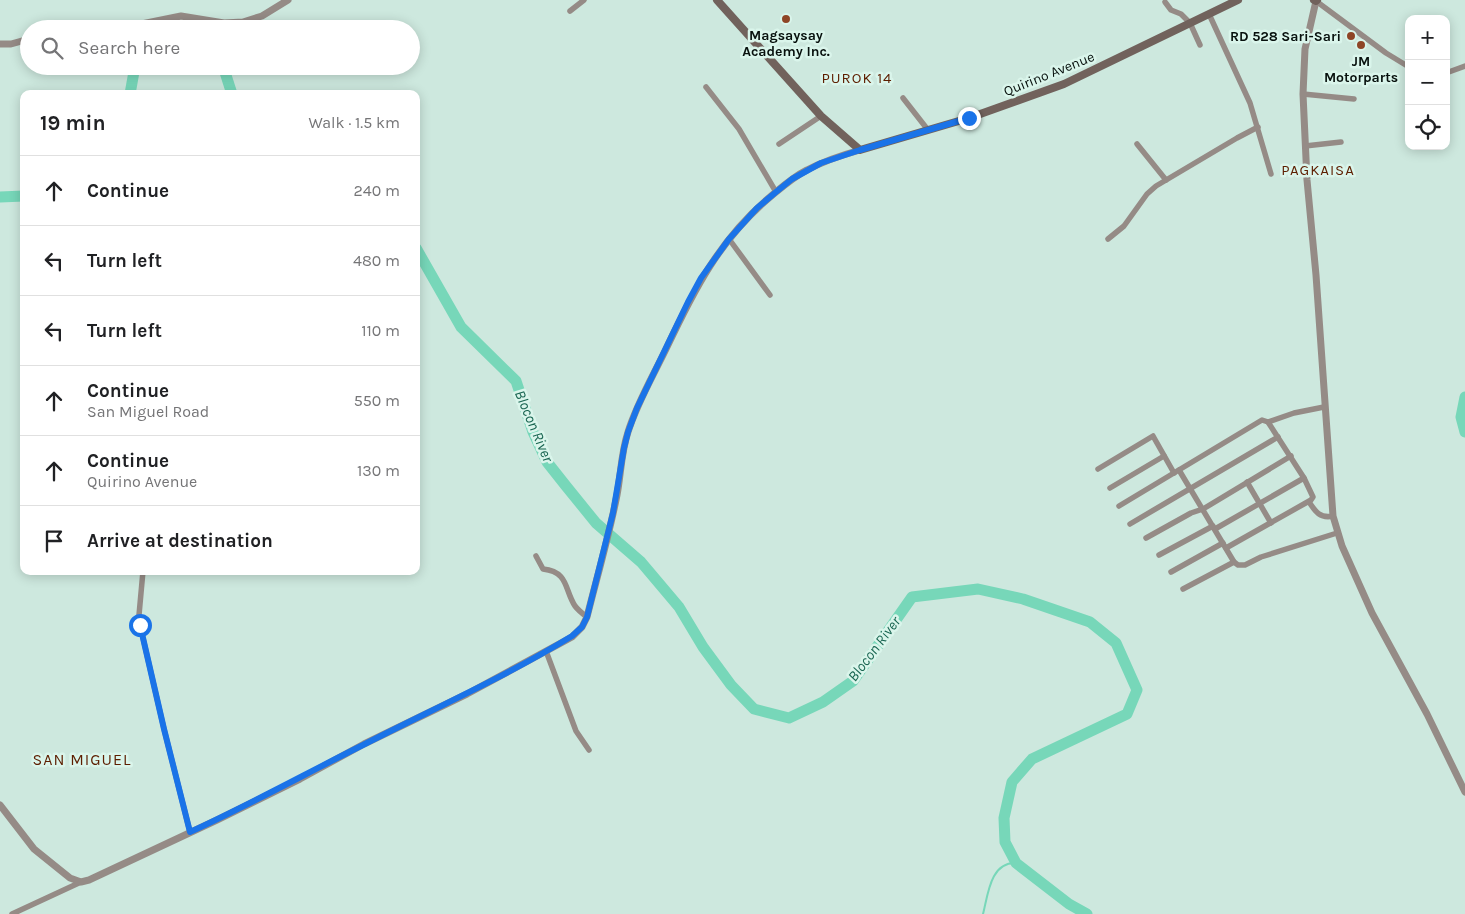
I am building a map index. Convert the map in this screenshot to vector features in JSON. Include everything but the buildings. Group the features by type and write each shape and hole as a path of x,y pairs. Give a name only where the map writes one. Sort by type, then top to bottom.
{"main road":[{"path":"718,0 821,116 860,150"},
{"name":"Quirino Avenue","path":"860,150 1004,106 1064,84 1238,0"}],"street":[{"path":"249,20 262,16 288,0"},
{"path":"570,11 584,0"},
{"path":"1405,64 1381,49 1316,0 1305,49 1303,94 1305,146 1333,516 1337,533 1372,613 1427,714 1465,792"},
{"path":"1164,2 1170,10 1182,14 1190,23 1200,45"},
{"path":"1209,14 1245,91 1258,127 1271,174"},
{"path":"161,20 181,16 206,20"},
{"path":"0,44 20,42"},
{"path":"1450,72 1465,66"},
{"path":"706,87 739,129 776,192"},
{"path":"1303,94 1354,99"},
{"path":"903,98 928,130"},
{"path":"779,144 821,116"},
{"path":"1108,240 1124,226 1147,194 1166,180 1258,127"},
{"path":"1305,146 1341,142"},
{"path":"1137,144 1166,180"},
{"path":"12,914 190,832 467,694 572,636 582,627 587,617 613,513 624,448 637,408 701,278 729,239 757,208 776,192 821,163 860,150"},
{"path":"729,239 770,295"},
{"path":"1119,506 1262,420 1268,422 1301,411 1324,407"},
{"path":"1171,572 1271,523 1313,499 1304,478 1268,422"},
{"path":"1098,469 1153,436 1164,456 1190,489 1234,562 1238,565 1245,565 1261,557 1337,533"},
{"path":"1130,524 1278,437"},
{"path":"1110,488 1164,456"},
{"path":"1146,538 1191,513 1202,509 1290,456"},
{"path":"1159,555 1214,528 1304,478"},
{"path":"1247,482 1271,523"},
{"path":"1309,502 1320,516 1333,516"},
{"path":"536,556 543,569 554,570 562,577 576,607 587,617"},
{"path":"1183,590 1234,562"},
{"path":"142,575 140,625 190,832"},
{"path":"546,651 576,731 590,750"},
{"path":"0,805 34,849 70,878 80,882"}],"waterway":[{"name":"Blocon River","path":"131,90 133,75"},
{"name":"Blocon River","path":"226,75 231,90"},
{"name":"Blocon River","path":"0,197 20,196"},
{"name":"Blocon River","path":"420,255 461,327 516,381 533,432 547,462 596,523 641,562 679,607 703,647 731,685 754,709 789,718 823,702 853,681 912,597 978,589 1023,599 1090,622 1116,643 1137,690 1127,714 1032,759 1012,782 1004,818 1005,842 1016,863 1069,904 1087,914"},
{"path":"1465,397 1461,417 1465,432"},
{"path":"983,914 995,874 1007,864 1016,863"}],"place":[{"name":"Magsaysay Academy Inc.","path":"786,19"},
{"name":"RD 528 Sari-Sari","path":"1351,36"},
{"name":"JM Motorparts","path":"1361,45"}],"district":[{"name":"PUROK 14","path":"857,78"},
{"name":"PAGKAISA","path":"1318,170"},
{"name":"SAN MIGUEL","path":"82,759"}],"route":[{"path":"140,625 190,832 467,694 557,646 582,627 587,617 617,496 624,448 637,408 701,278 729,239 757,208 776,192 792,179 821,163 969,118"}]}
